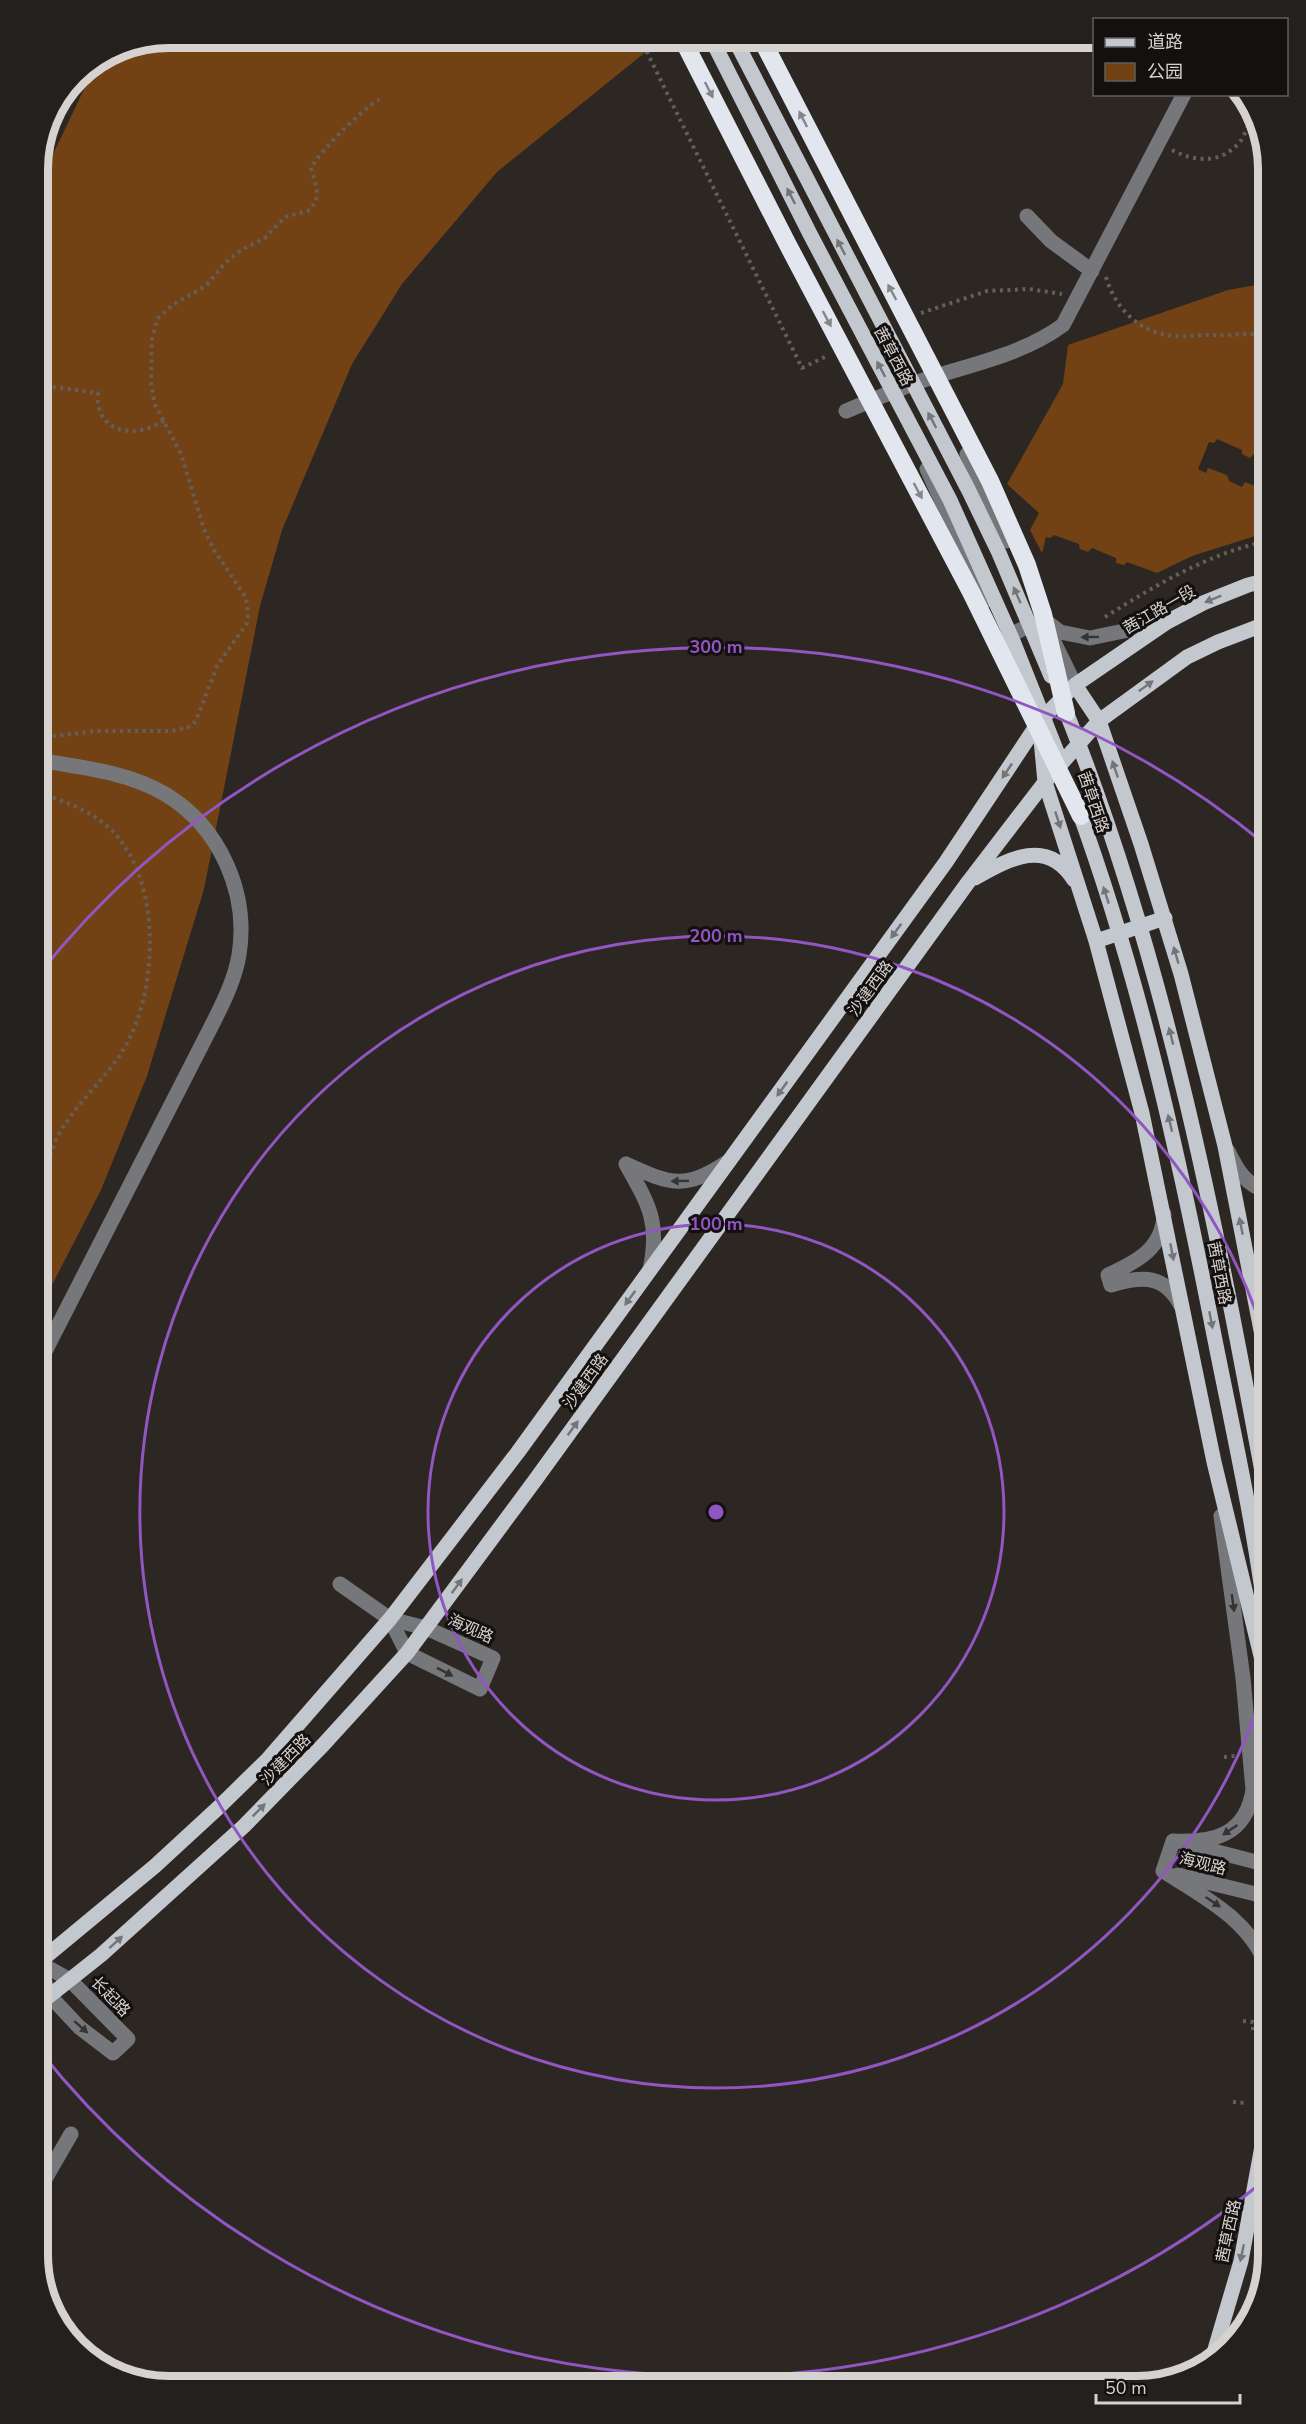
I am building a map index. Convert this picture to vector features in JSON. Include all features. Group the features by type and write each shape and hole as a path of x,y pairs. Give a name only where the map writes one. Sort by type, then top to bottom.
{"highway":[{"path":"687,48 966,582 1081,816"},
{"path":"766,48 990,481 1027,565 1043,614 1066,713"}],"main road":[{"name":"茜草西路","path":"716,48 810,234 950,500 1014,641 1081,816 1138,994 1183,1180 1258,1567"},
{"name":"茜草西路","path":"739,48 999,552 1066,713 1101,809 1158,986 1204,1175 1258,1448"},
{"name":"茜江路一段","path":"1076,685 1167,622 1203,603 1258,583"},
{"path":"1099,721 1186,657 1258,626"},
{"path":"1076,685 1099,721 1165,918 1212,1091 1258,1310"},
{"name":"沙建西路","path":"48,1955 155,1866 268,1759 390,1619 518,1452 946,862 1039,722 1076,685"},
{"name":"沙建西路","path":"48,1998 127,1932 244,1826 323,1745 407,1653 969,881 1045,782 1099,721"},
{"path":"1039,722 1045,782 1081,891 1131,1068 1164,1211 1214,1462 1258,1640"},
{"path":"969,881 1011,860 1035,854 1059,862 1081,891"},
{"path":"1096,941 1165,918"},
{"name":"茜草西路","path":"1216,2347 1241,2260 1258,2171"}],"street":[{"path":"846,411 932,377 983,363 1049,335 1063,325 1183,96"},
{"path":"1027,216 1051,241 1092,271"},
{"path":"932,377 1043,619 1076,685"},
{"path":"891,393 1004,638 1039,722"},
{"path":"1043,619 1060,632 1090,638 1167,622"},
{"path":"1004,638 1043,619"},
{"path":"48,762 105,772 134,780 165,794 189,812 210,835 226,863 237,889 242,921 239,956 231,986 48,1345"},
{"path":"1225,1146 1243,1178 1258,1187"},
{"path":"650,1270 654,1250 654,1222 626,1164 659,1180 673,1182 691,1181 709,1174 731,1159"},
{"path":"1164,1211 1163,1223 1150,1251 1132,1264 1108,1275 1111,1285 1137,1279 1149,1279 1161,1283 1177,1297 1183,1309"},
{"path":"1257,1305 1258,1294"},
{"path":"1214,1462 1243,1678 1253,1790 1251,1805 1244,1819 1232,1829 1217,1838 1198,1842 1173,1840 1163,1871 1212,1901 1238,1923 1258,1949"},
{"path":"340,1584 390,1619 407,1653"},
{"name":"海观路","path":"390,1619 426,1628 493,1658 480,1689 407,1653"},
{"name":"海观路","path":"1173,1840 1258,1862"},
{"name":"海观路","path":"1163,1871 1258,1895"},
{"name":"长起路","path":"48,1968 70,1980 129,2039 113,2053 48,2004"},
{"path":"48,2174 71,2134"}],"path":[{"path":"48,737 96,731 180,731 194,723 217,666 248,623 246,598 214,550 195,505 181,454 155,405 151,383 152,337 158,318 174,304 207,285 224,264 241,250 265,238 285,217 310,210 316,201 317,189 311,168 317,156 350,125 365,107 380,99"},
{"path":"1159,143 1188,157 1211,159 1226,155 1240,142 1249,123"},
{"path":"1101,255 1113,296 1130,317 1142,326 1158,333 1175,336 1258,334"},
{"path":"48,386 98,393 97,404 100,416 111,426 126,431 142,430 164,421"},
{"path":"1105,617 1159,583 1200,563 1258,543"},
{"path":"48,796 93,814 110,828 123,844 132,860 146,903 150,959 143,1005 128,1043 116,1062 76,1106 51,1149 48,1161"},
{"path":"1243,2021 1253,2022 1253,2033"},
{"path":"1233,2102 1245,2103"}],"green space":[{"path":"651,48 497,172 402,284 352,364 282,530 260,606 204,889 147,1076 101,1190 48,1293 48,165 90,77 115,60 153,49"},
{"path":"1258,285 1258,456 1254,454 1250,458 1242,454 1242,450 1217,439 1214,443 1209,442 1198,469 1206,473 1208,468 1227,475 1229,481 1242,487 1245,482 1258,487 1258,535 1192,556 1157,573 1127,562 1124,565 1116,563 1116,558 1092,548 1088,552 1080,549 1079,544 1054,535 1050,538 1046,537 1042,553 1030,530 1039,513 1007,484 1063,384 1068,345 1228,290"}]}
